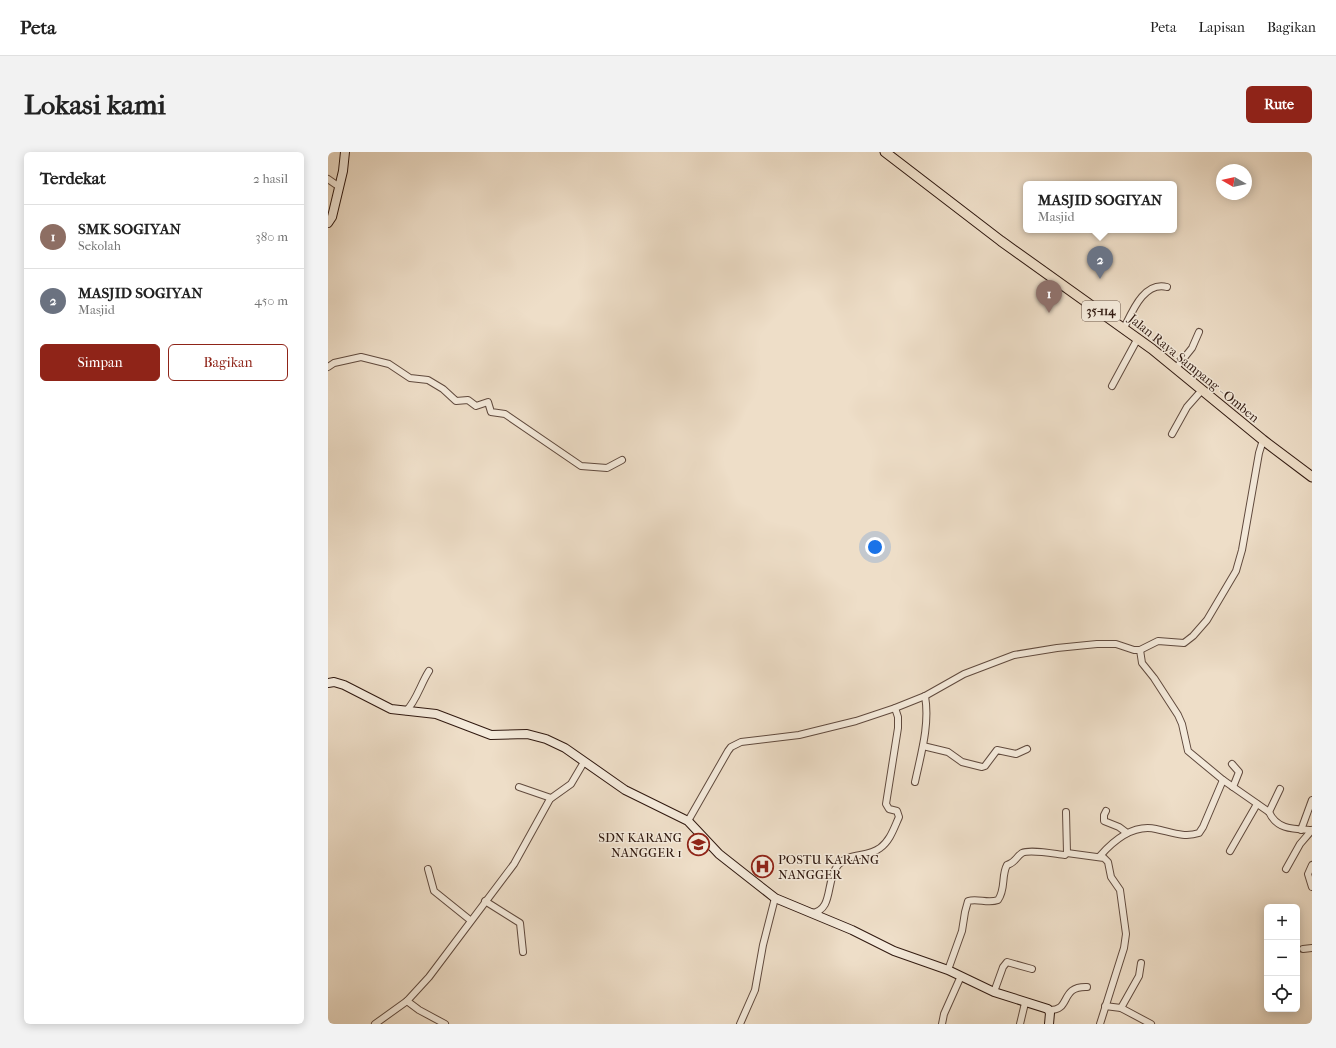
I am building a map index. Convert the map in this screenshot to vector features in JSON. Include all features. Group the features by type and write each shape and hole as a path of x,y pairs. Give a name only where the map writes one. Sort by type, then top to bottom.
{"main road":[{"name":"Jalan Raya Sampang - Omben","path":"885,152 991,233 1138,338 1263,440 1312,477"}],"street":[{"path":"328,223 332,217 338,186 344,167 345,152"},
{"path":"328,179 338,186"},
{"path":"1124,328 1133,309 1147,292 1158,286 1167,287"},
{"path":"1176,368 1192,348 1199,332"},
{"path":"1112,386 1138,338"},
{"path":"328,367 334,362 361,357 391,364 410,378 428,380 443,389 456,401 468,400 476,406 488,402 492,412 506,414 581,466 608,468 622,460"},
{"path":"1172,434 1187,407 1202,390"},
{"path":"688,821 725,756 736,744 799,735 856,721 925,696 964,674 1014,655 1097,644 1116,644 1128,649 1140,650 1158,641 1184,643 1197,632 1216,608 1236,571 1240,558 1256,467 1263,440"},
{"path":"1140,650 1142,663 1154,678 1178,715 1182,724 1188,751 1223,780 1269,812 1272,818 1279,825 1290,829 1312,830 1300,844 1286,869"},
{"path":"406,711 413,703 421,684 429,671"},
{"path":"328,683 334,682 344,685 386,707 436,714 494,736 531,735 565,748 625,790 688,821 719,854 775,898 812,912 894,951 948,970 994,992 1025,1003 1049,1010 1055,1010 1061,1008 1068,994 1074,988 1087,987"},
{"path":"916,782 927,721 925,696"},
{"path":"812,912 820,912 825,907 832,874 839,864 847,858 882,847 889,839 899,817 897,811 889,808 886,804 898,728 898,717 895,708"},
{"path":"923,746 948,752 962,762 982,767 985,766 997,750 1016,754 1027,749"},
{"path":"375,1024 407,1001 429,977 470,920 514,864 551,798 571,784 584,762"},
{"path":"1232,764 1239,772 1234,787"},
{"path":"1100,856 1111,844 1127,833 1151,829 1182,835 1199,832 1203,827 1223,780"},
{"path":"519,786 551,798"},
{"path":"1269,812 1280,789"},
{"path":"1301,830 1312,800"},
{"path":"1230,851 1257,804"},
{"path":"1066,812 1067,853"},
{"path":"1106,812 1103,818 1104,821 1119,826 1127,833"},
{"path":"948,970 962,931 964,912 968,901 974,900 990,902 998,900 1002,893 1007,865 1015,862 1023,853 1064,855 1067,853 1100,856 1106,860 1111,877 1120,890 1126,924 1124,948 1100,1024"},
{"path":"1312,865 1308,874 1312,887"},
{"path":"428,869 434,891 470,920"},
{"path":"740,1024 755,990 763,945 775,898"},
{"path":"485,901 520,923 523,952"},
{"path":"1303,949 1312,948"},
{"path":"994,992 1003,967 1007,962 1032,969"},
{"path":"1121,1008 1139,976 1141,963"},
{"path":"942,1024 944,1014 960,976"},
{"path":"407,1001 418,1010 445,1024"},
{"path":"1020,1024 1025,1003"},
{"path":"1105,1006 1121,1008 1151,1024"},
{"path":"1049,1010 1049,1024"}],"place":[{"name":"MASJID SOGIYAN","path":"1100,279"},
{"name":"SMK SOGIYAN","path":"1049,313"},
{"name":"SDN KARANG NANGGER 1","path":"698,844"},
{"name":"POSTU KARANG NANGGER","path":"762,866"}]}
